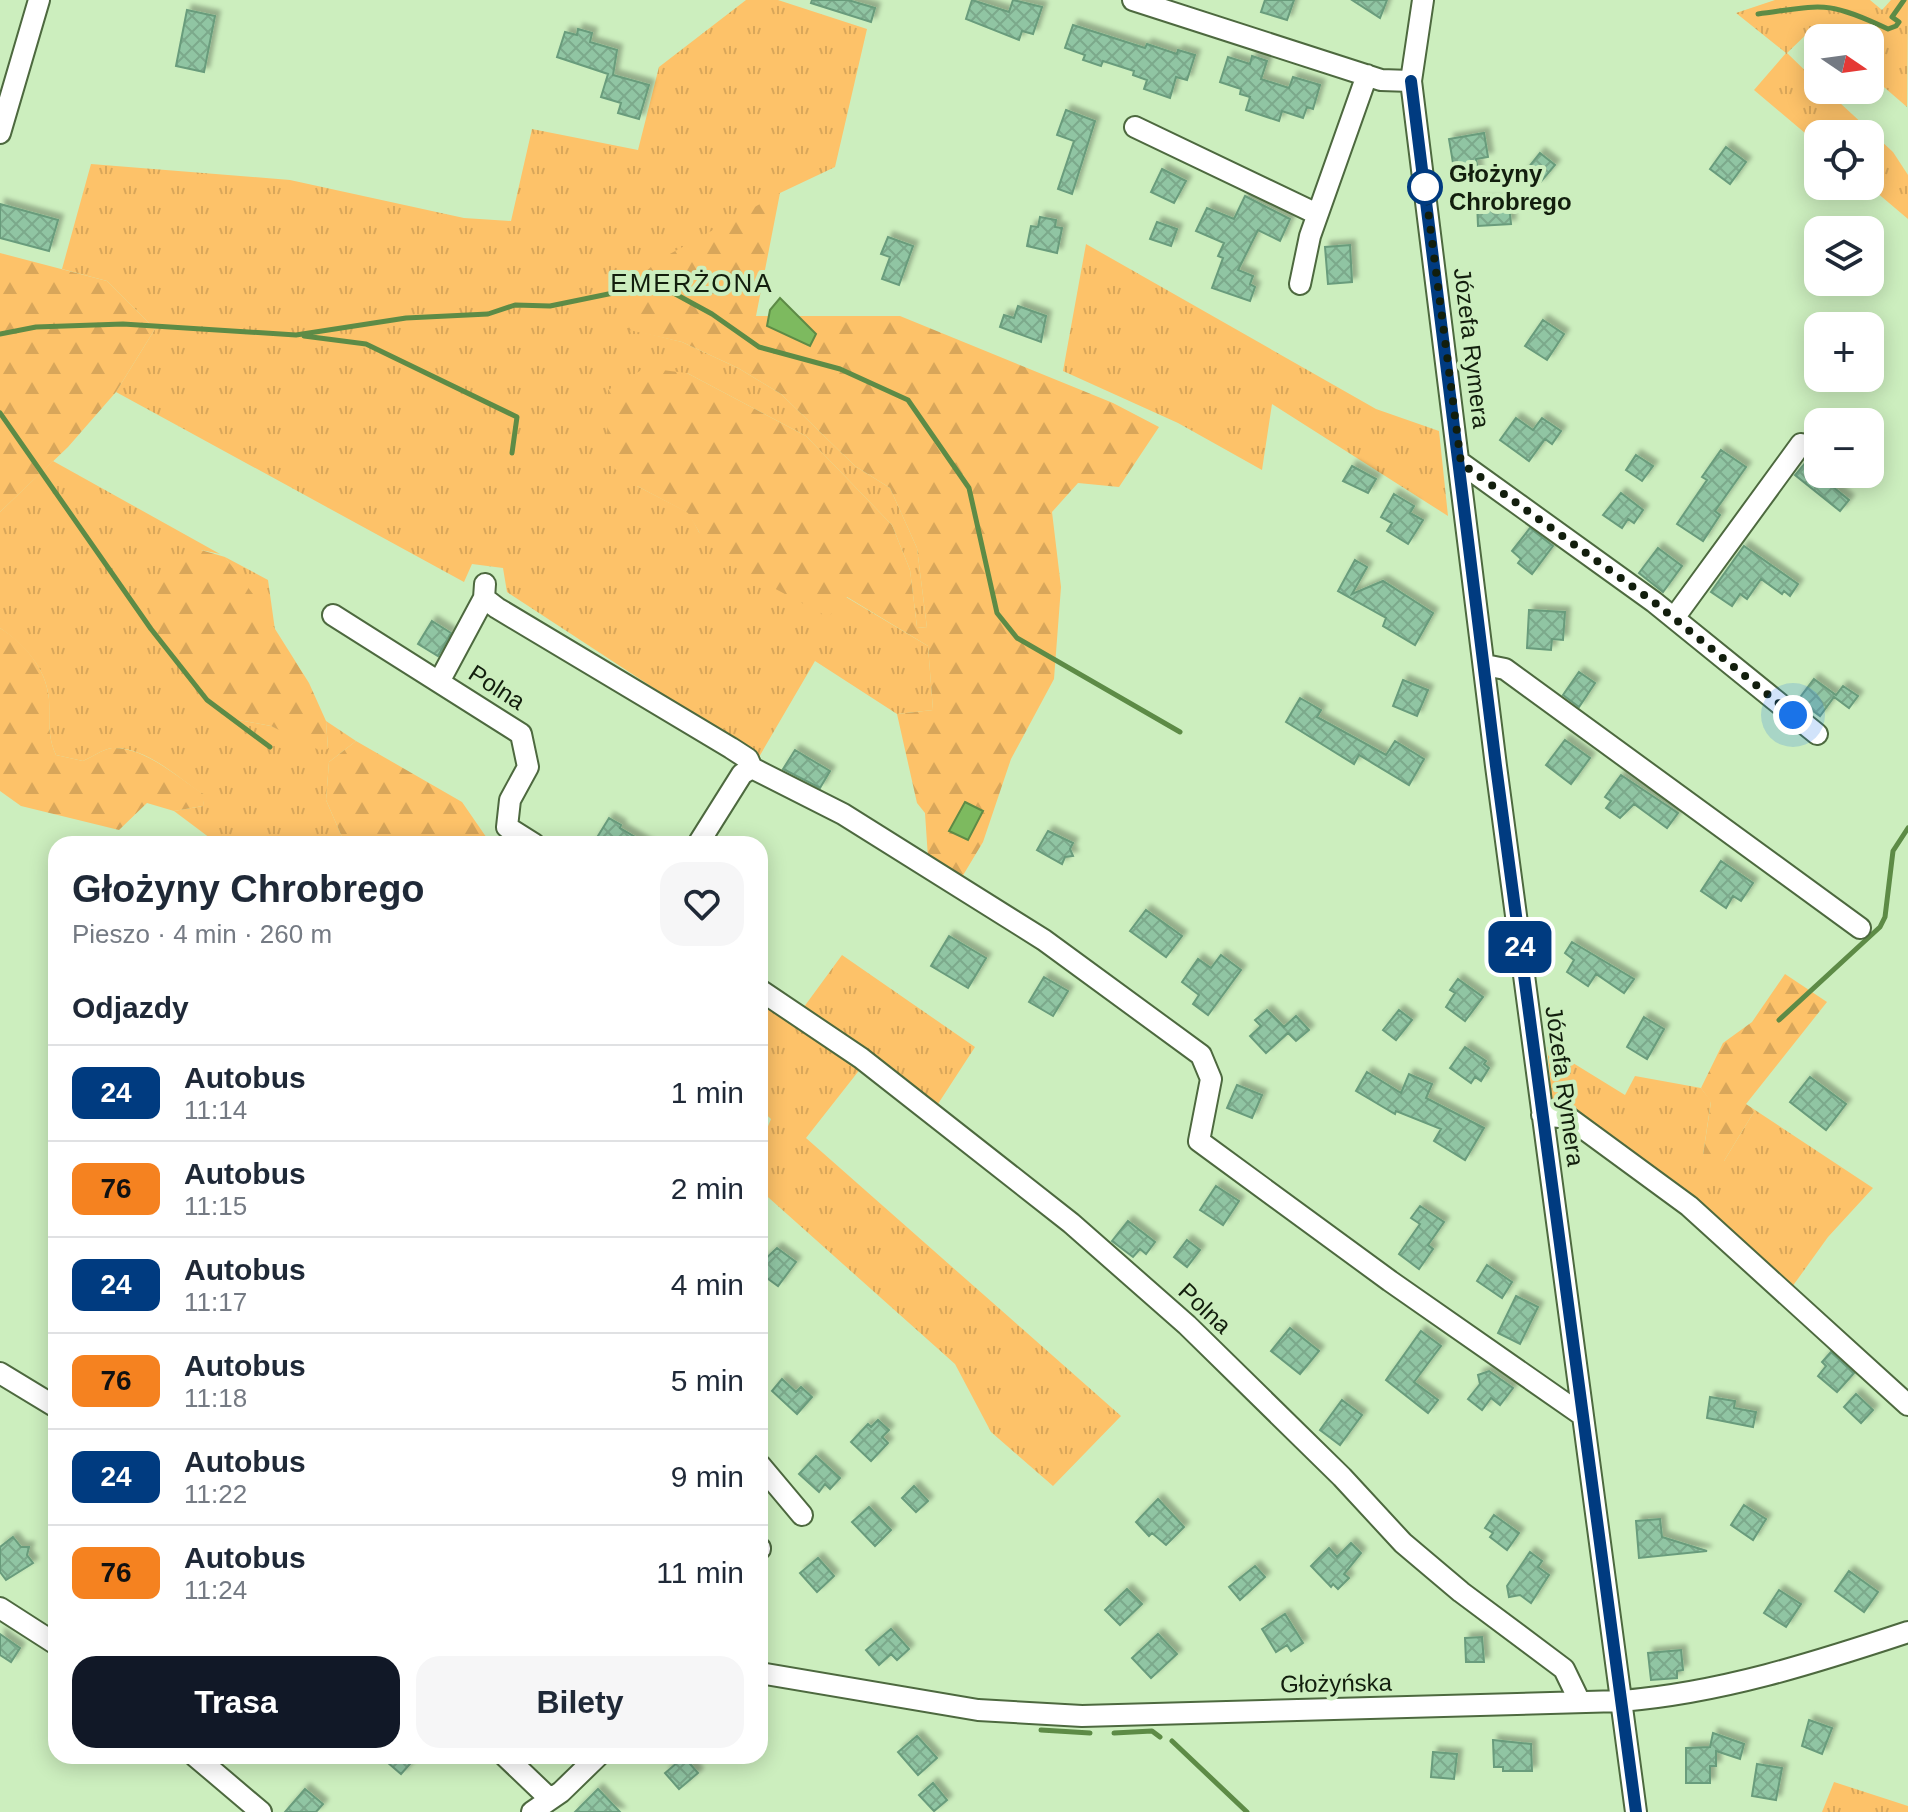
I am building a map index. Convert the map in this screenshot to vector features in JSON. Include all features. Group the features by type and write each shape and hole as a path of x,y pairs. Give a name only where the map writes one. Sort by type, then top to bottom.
{"street":[{"path":"0,133 39,0"},
{"path":"1133,0 1367,75 1411,81"},
{"name":"Józefa Rymera","path":"1423,0 1413,50 1411,81 1542,1115 1636,1812"},
{"path":"1300,284 1317,214 1367,75"},
{"path":"1135,127 1317,214"},
{"path":"1674,618 1801,444"},
{"path":"1461,463 1674,618 1817,734"},
{"path":"440,680 484,591 748,759 752,768 843,814 1044,940 1201,1055 1211,1079 1199,1141 1390,1281 1582,1415"},
{"name":"Polna","path":"333,615 521,734 528,767 510,800 507,827 521,836"},
{"path":"1485,665 1505,669 1860,928"},
{"path":"703,836 742,774 752,768"},
{"name":"Polna","path":"768,995 861,1058 1081,1232 1187,1325 1342,1477 1403,1543 1461,1592 1564,1669 1579,1700"},
{"path":"1542,1115 1569,1118 1689,1206 1908,1405"},
{"path":"0,1373 48,1402"},
{"path":"768,1475 802,1515"},
{"path":"0,1608 48,1639"},
{"name":"Głożyńska","path":"768,1674 978,1710 1082,1716 1621,1701 1659,1698 1789,1671 1908,1632"},
{"path":"204,1764 261,1812"},
{"path":"513,1764 550,1799"},
{"path":"532,1812 589,1764"}],"green space":[{"path":"746,0 778,0 867,29 835,167 780,193 629,329 682,342 738,368 781,394 855,466 890,488 917,548 927,628 917,627 910,570 892,525 806,436 687,373 637,486 689,513 699,532 846,597 928,646 933,710 897,714 815,661 759,757 507,592 503,568 472,564 464,582 116,392 155,329 107,281 62,269 91,164 290,180 464,218 511,221 532,129 638,150 659,67"},
{"path":"1775,0 1870,0 1882,10 1891,0 1908,0 1907,107 1884,87 1884,24 1804,24 1804,37 1787,53 1804,69 1804,104 1841,104 1858,120 1804,120 1804,132 1754,90 1786,53 1736,13"},
{"path":"1884,144 1908,175 1908,219 1884,199"},
{"path":"780,193 756,316 900,316 1113,403 1159,427 1119,487 1078,483 1052,512 1061,587 1054,679 1011,759 983,842 962,877 928,858 925,813 917,803 897,714 933,710 928,646 847,597 828,617 755,578 699,532 688,513 637,486 615,469 607,439 608,390 645,368 687,373 806,436 892,525 910,570 917,627 927,628 917,548 890,488 855,466 781,394 738,368 682,342 629,330 628,287 659,260"},
{"path":"1086,244 1376,409 1439,431 1448,516 1272,404 1262,470 1178,423 1063,371"},
{"path":"0,253 107,281 155,329 116,392 68,447 0,512"},
{"path":"53,461 220,554 201,550 197,681 228,718 271,726 328,748 326,721 356,741 329,762 326,800 342,836 207,836 174,811 203,806 204,795 149,758 137,752 112,748 83,761 56,755 50,734 47,687 39,667 25,649 0,628 0,512"},
{"path":"201,550 225,557 253,594 309,683 326,721 328,749 319,750 271,726 228,718 161,646 151,611 153,587 172,562 184,554"},
{"path":"225,557 268,580 275,630"},
{"path":"0,628 26,649 44,677 49,699 50,734 56,755 83,761 112,748 137,753 161,765 205,795 203,806 174,811 147,803 119,830 21,806 0,791"},
{"path":"356,741 462,802 485,836 342,836 326,800 329,762"},
{"path":"842,955 975,1047 936,1107 801,1011"},
{"path":"1785,974 1827,1002 1746,1104 1755,1110 1724,1161 1711,1167 1703,1155 1711,1102 1701,1088 1723,1043 1752,1022"},
{"path":"768,1002 861,1068 806,1138 1121,1416 1053,1486 991,1432 955,1364 768,1197 768,1126 771,1119 768,1116"},
{"path":"1547,1047 1625,1095 1635,1076 1701,1088 1711,1101 1703,1155 1724,1161 1755,1110 1873,1188 1828,1237 1792,1287 1552,1099"},
{"path":"1834,1782 1908,1806 1908,1812 1822,1812"}],"shaded area":[{"path":"780,298 816,334 810,346 767,326 770,310"},
{"path":"965,802 983,811 968,840 949,831"}],"building":[{"path":"812,0 848,0 875,8 871,22 811,3"},
{"path":"972,0 1009,12 1013,0 1042,7 1033,34 1022,31 1019,40 966,19"},
{"path":"1265,0 1294,0 1287,20 1261,12"},
{"path":"1352,0 1387,0 1380,18"},
{"path":"187,10 215,16 204,72 176,66"},
{"path":"1073,25 1145,48 1147,44 1177,54 1178,50 1195,55 1187,80 1176,77 1170,98 1144,89 1147,80 1133,75 1134,71 1103,61 1101,66 1083,60 1085,55 1065,48"},
{"path":"578,29 592,33 590,42 617,50 613,75 649,85 639,119 618,113 621,103 601,97 608,74 557,57 565,32 577,35"},
{"path":"1252,56 1267,61 1261,79 1289,88 1293,77 1320,85 1313,109 1307,107 1303,118 1282,111 1279,121 1246,110 1250,97 1240,94 1241,89 1220,82 1228,57 1250,64"},
{"path":"1066,110 1095,121 1072,194 1058,189 1074,141 1057,135"},
{"path":"1484,133 1488,157 1476,159 1478,172 1455,175 1449,139"},
{"path":"1726,147 1746,162 1730,184 1710,169"},
{"path":"1540,153 1555,165 1539,184 1524,173"},
{"path":"1162,169 1186,181 1174,203 1151,192"},
{"path":"1245,196 1290,219 1280,241 1258,230 1238,270 1253,276 1250,284 1255,287 1250,301 1212,288 1223,258 1218,256 1224,243 1196,231 1207,208 1234,219"},
{"path":"1502,201 1502,206 1509,205 1511,224 1478,226 1477,202"},
{"path":"0,204 58,220 49,251 0,238"},
{"path":"1040,217 1056,220 1055,227 1062,228 1057,253 1027,246 1031,226 1038,227"},
{"path":"1157,222 1177,229 1171,246 1150,239"},
{"path":"888,237 913,246 899,285 882,279 890,257 881,254"},
{"path":"1350,245 1352,282 1328,284 1325,247"},
{"path":"1018,306 1046,316 1041,342 1000,327 1004,315 1014,318"},
{"path":"1543,320 1564,334 1547,360 1525,346"},
{"path":"1516,418 1533,430 1542,418 1561,431 1552,444 1545,439 1529,461 1500,440"},
{"path":"1721,450 1746,467 1715,511 1720,515 1703,541 1677,524 1707,480 1702,477"},
{"path":"1636,455 1653,466 1642,481 1626,470"},
{"path":"1804,464 1804,482 1795,475"},
{"path":"1352,466 1376,479 1368,493 1343,481"},
{"path":"1811,488 1834,488 1849,500 1840,511"},
{"path":"1621,493 1643,510 1634,523 1628,519 1622,528 1603,515"},
{"path":"1394,494 1414,506 1410,513 1423,520 1408,544 1387,531 1392,523 1381,517"},
{"path":"1530,528 1553,546 1532,574 1518,563 1521,559 1512,551"},
{"path":"1744,546 1798,584 1790,596 1761,579 1747,599 1740,594 1732,606 1711,592"},
{"path":"1658,548 1682,566 1663,592 1639,573"},
{"path":"1355,560 1367,567 1352,594 1383,581 1433,613 1415,645 1383,626 1386,618 1338,591"},
{"path":"1529,610 1565,612 1563,640 1552,639 1551,650 1527,648"},
{"path":"432,621 451,633 438,656 418,644"},
{"path":"1579,672 1595,683 1579,707 1563,695"},
{"path":"1814,679 1836,695 1843,686 1858,696 1849,708 1834,697 1820,716 1798,700"},
{"path":"1403,680 1428,690 1417,716 1393,706"},
{"path":"1300,698 1321,710 1317,717 1386,755 1395,741 1424,759 1409,785 1359,755 1354,764 1286,722"},
{"path":"1565,740 1590,758 1571,784 1546,765"},
{"path":"795,750 830,771 820,788 783,769"},
{"path":"1621,775 1678,813 1667,828 1634,804 1620,818 1606,808 1611,801 1605,797"},
{"path":"609,818 634,836 598,836"},
{"path":"1048,831 1073,843 1070,849 1073,856 1065,857 1062,864 1037,850"},
{"path":"1721,861 1753,883 1741,901 1733,896 1726,908 1701,891"},
{"path":"1146,910 1182,936 1166,957 1130,931"},
{"path":"949,936 986,958 968,988 931,966"},
{"path":"1572,942 1634,979 1624,993 1596,974 1588,986 1567,972 1574,960 1565,953"},
{"path":"1221,955 1241,970 1208,1015 1193,1004 1199,995 1182,982 1198,959 1211,968"},
{"path":"1044,977 1068,991 1053,1016 1029,1002"},
{"path":"1458,979 1483,997 1465,1021 1446,1007 1455,993 1450,990"},
{"path":"1267,1010 1284,1027 1296,1016 1309,1030 1296,1041 1288,1033 1266,1053 1250,1036 1261,1026 1255,1020"},
{"path":"1399,1010 1412,1020 1396,1040 1383,1030"},
{"path":"1644,1017 1664,1029 1647,1059 1627,1047"},
{"path":"1465,1047 1486,1061 1484,1064 1489,1068 1481,1081 1475,1077 1471,1083 1450,1068"},
{"path":"1367,1072 1401,1093 1409,1074 1432,1084 1426,1098 1484,1128 1465,1160 1434,1141 1441,1129 1396,1111 1395,1114 1356,1091"},
{"path":"1810,1077 1846,1104 1826,1130 1790,1102"},
{"path":"1237,1085 1262,1095 1252,1118 1227,1108"},
{"path":"1216,1186 1239,1201 1223,1225 1200,1210"},
{"path":"1420,1206 1444,1222 1428,1245 1433,1249 1419,1269 1399,1254 1420,1224 1411,1218"},
{"path":"1128,1221 1155,1242 1146,1254 1140,1249 1133,1257 1112,1241"},
{"path":"1187,1240 1200,1250 1187,1267 1174,1257"},
{"path":"777,1248 796,1262 778,1286 768,1279 768,1256"},
{"path":"1487,1265 1512,1282 1502,1298 1477,1281"},
{"path":"1516,1296 1538,1307 1520,1344 1498,1333"},
{"path":"1290,1328 1319,1351 1300,1374 1271,1351"},
{"path":"1421,1331 1441,1346 1414,1382 1438,1400 1428,1413 1386,1380"},
{"path":"1831,1352 1854,1373 1837,1392 1818,1376 1826,1366 1822,1362"},
{"path":"1489,1371 1513,1388 1500,1405 1491,1398 1482,1410 1468,1399 1480,1384 1478,1375"},
{"path":"782,1379 796,1392 801,1387 812,1397 797,1414 772,1391"},
{"path":"1856,1394 1873,1410 1861,1423 1844,1407"},
{"path":"1710,1397 1735,1401 1734,1408 1756,1412 1753,1427 1707,1418"},
{"path":"1342,1400 1362,1415 1340,1445 1320,1430"},
{"path":"878,1420 889,1430 882,1437 888,1443 871,1461 851,1442 868,1424 871,1427"},
{"path":"816,1456 840,1478 830,1489 825,1484 819,1492 799,1474"},
{"path":"914,1486 928,1501 916,1512 902,1498"},
{"path":"1158,1499 1184,1527 1166,1545 1152,1533 1149,1536 1136,1522"},
{"path":"1744,1505 1766,1519 1753,1540 1731,1525"},
{"path":"869,1507 891,1530 875,1546 852,1522"},
{"path":"1494,1515 1519,1533 1507,1550 1490,1537 1493,1533 1485,1528"},
{"path":"1660,1519 1662,1537 1707,1551 1639,1558 1636,1521"},
{"path":"13,1537 21,1547 29,1547 27,1555 33,1563 6,1580 0,1572 0,1547"},
{"path":"1351,1543 1361,1553 1344,1574 1349,1578 1338,1589 1333,1584 1331,1587 1311,1566 1329,1548 1337,1557"},
{"path":"1530,1552 1542,1561 1538,1567 1549,1575 1531,1603 1520,1595 1509,1597 1507,1586"},
{"path":"818,1558 834,1576 817,1592 800,1573"},
{"path":"1255,1566 1265,1577 1240,1600 1229,1587"},
{"path":"1849,1571 1878,1592 1864,1612 1835,1591"},
{"path":"1127,1589 1142,1604 1120,1625 1105,1610"},
{"path":"1779,1590 1801,1604 1786,1627 1764,1613"},
{"path":"1285,1614 1303,1643 1291,1651 1287,1645 1276,1652 1262,1629"},
{"path":"891,1629 909,1649 897,1660 891,1654 879,1665 866,1650"},
{"path":"0,1634 20,1648 11,1662 0,1655"},
{"path":"1158,1634 1177,1654 1151,1678 1132,1658"},
{"path":"1482,1637 1484,1662 1466,1662 1465,1638"},
{"path":"1681,1650 1683,1670 1677,1671 1677,1678 1651,1680 1648,1653"},
{"path":"1809,1720 1832,1728 1822,1754 1802,1746"},
{"path":"1713,1733 1744,1744 1740,1759 1716,1751 1716,1766 1710,1766 1710,1783 1686,1783 1686,1748 1710,1747"},
{"path":"917,1736 937,1758 918,1775 898,1752"},
{"path":"1493,1740 1531,1744 1532,1771 1503,1771 1503,1767 1494,1767"},
{"path":"1433,1752 1457,1754 1454,1779 1431,1777"},
{"path":"389,1764 410,1764 401,1774"},
{"path":"676,1764 690,1764 698,1773 679,1789 665,1773"},
{"path":"1757,1764 1782,1768 1776,1800 1752,1796"},
{"path":"933,1783 947,1800 934,1811 919,1795"},
{"path":"305,1789 323,1804 316,1812 285,1812"},
{"path":"598,1789 620,1812 575,1812"}],"waterway":[{"path":"1758,14 1824,7 1851,13 1888,29 1899,22 1892,17 1904,0"},
{"path":"0,334 36,327 123,324 296,335 406,318 488,314 515,305 550,306 657,284 712,314 759,347 840,369 908,400 969,488 997,613 1017,638 1180,732"},
{"path":"304,336 366,344 517,417 512,453"},
{"path":"0,413 151,629 207,700 270,747"},
{"path":"1779,1020 1880,927 1885,917 1893,851 1908,828"},
{"path":"1041,1730 1090,1733"},
{"path":"1114,1733 1152,1731 1160,1737"},
{"path":"1172,1741 1247,1812"}],"bus line":[{"name":"24","path":"1411,81 1461,463 1496,766 1636,1812"}],"place":[{"name":"Głożyny Chrobrego","path":"1425,187"}],"district":[{"name":"EMERŻONA","path":"692,283"}],"route":[{"path":"1425,187 1461,463 1654,602 1793,715"}]}
